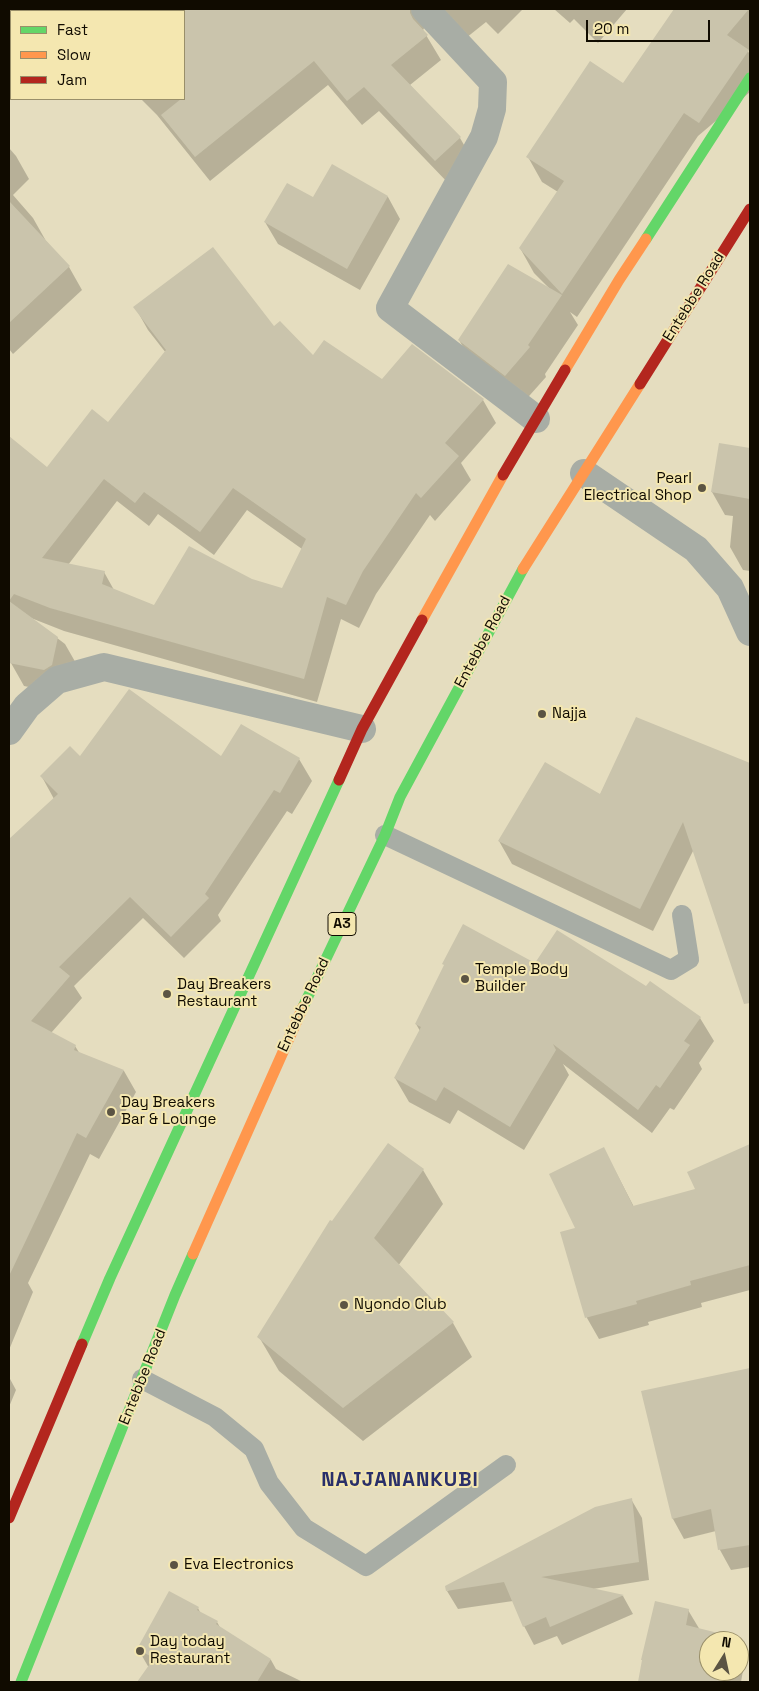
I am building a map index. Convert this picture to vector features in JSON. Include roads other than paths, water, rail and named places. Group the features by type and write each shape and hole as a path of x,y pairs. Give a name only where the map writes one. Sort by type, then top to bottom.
{"main road":[{"path":"9,1518 110,1278 362,729 536,419 619,280 750,78"},
{"name":"Entebbe Road","path":"21,1682 175,1295 287,1041 400,797 516,580 750,209"}],"street":[{"path":"425,9 493,82 492,110 484,136 390,308 536,419"},
{"path":"584,473 696,549 730,588 750,632"},
{"path":"9,731 18,703 57,680 104,667 362,729"}],"lane":[{"path":"384,835 671,970 689,959 682,915"},
{"path":"142,1379 215,1417 254,1449 270,1483 304,1528 366,1566 506,1465"}],"place":[{"name":"Pearl Electrical Shop","path":"702,488"},
{"name":"Najja","path":"542,714"},
{"name":"Temple Body Builder","path":"465,979"},
{"name":"Day Breakers Restaurant","path":"167,994"},
{"name":"Day Breakers Bar & Lounge","path":"111,1112"},
{"name":"Nyondo Club","path":"344,1305"},
{"name":"Eva Electronics","path":"174,1565"},
{"name":"Day today Restaurant","path":"140,1651"}],"district":[{"name":"NAJJANANKUBI","path":"400,1481"}]}
